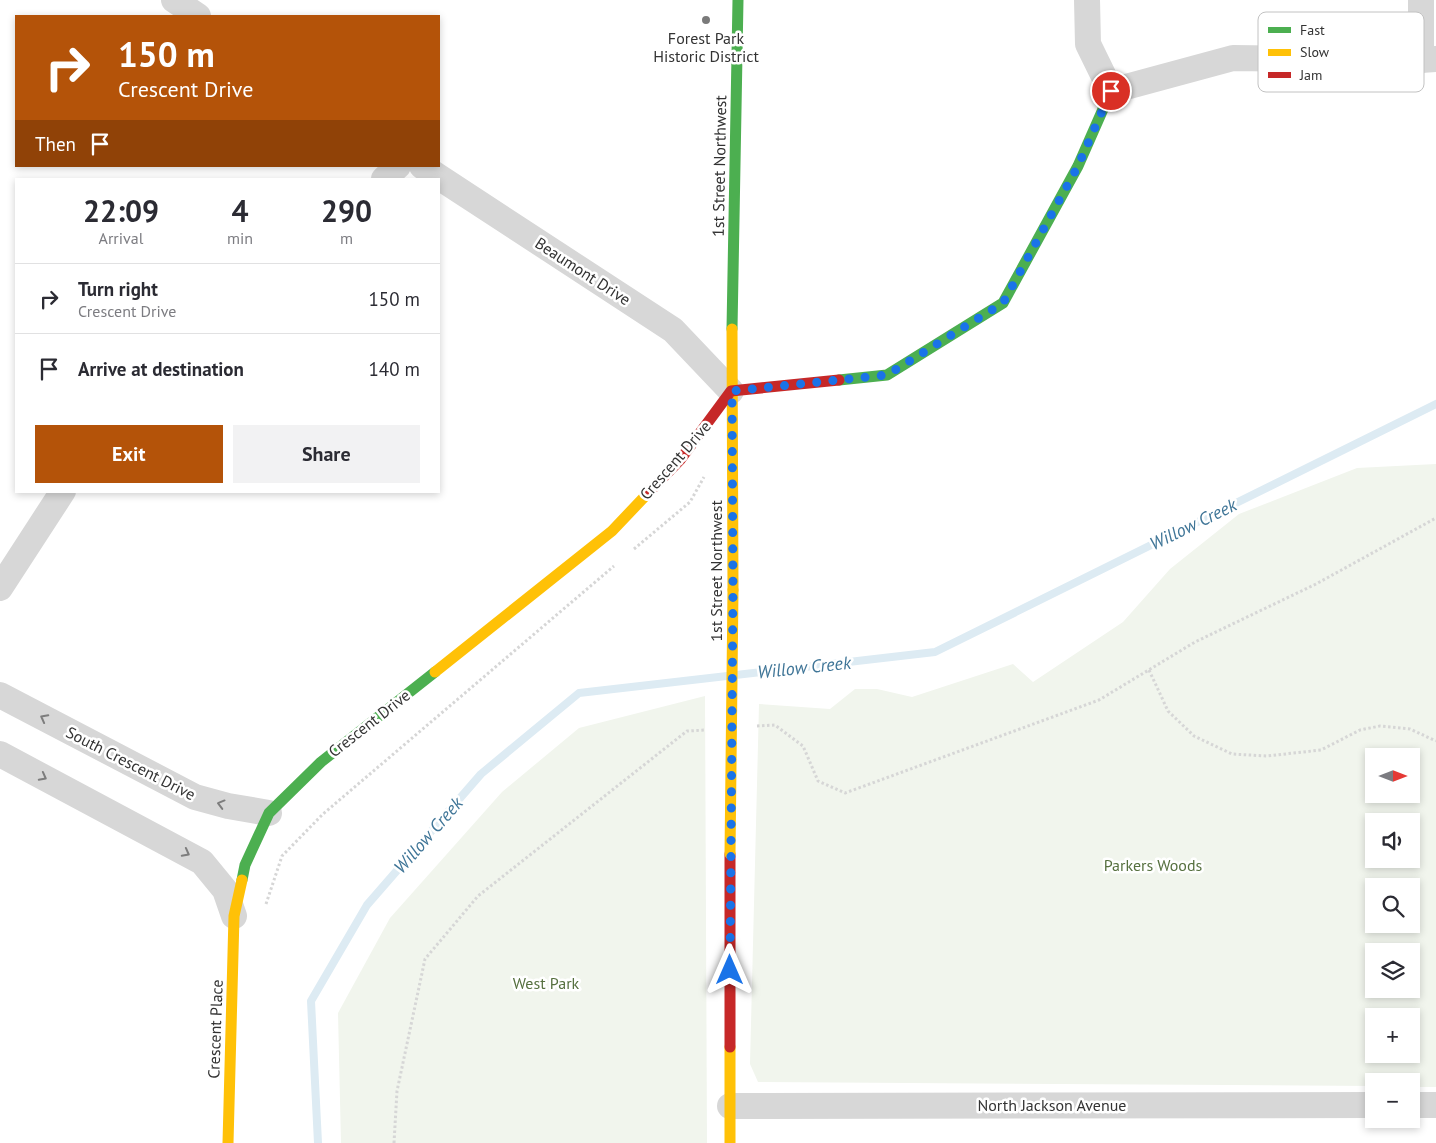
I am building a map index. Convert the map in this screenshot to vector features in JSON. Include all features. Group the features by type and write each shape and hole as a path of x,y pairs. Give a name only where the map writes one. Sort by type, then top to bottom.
{"street":[{"path":"174,0 196,15"},
{"name":"1st Street Northwest","path":"730,1143 730,854 733,590 732,391 738,0"},
{"path":"732,391 887,375 1003,303 1078,166 1111,91 1088,44 1087,0"},
{"path":"1424,22 1429,59"},
{"path":"1111,91 1233,58 1258,58"},
{"path":"385,178 397,167"},
{"name":"Beaumont Drive","path":"424,167 673,330 732,391"},
{"name":"Crescent Drive","path":"234,916 245,865 269,813 321,762 612,531 680,460 732,391"},
{"path":"0,588 62,493"},
{"name":"South Crescent Drive","path":"0,695 195,797 228,806 269,813"},
{"path":"0,754 202,862 225,890 234,916"},
{"name":"Crescent Place","path":"228,1143 234,916"},
{"path":"1420,1105 1436,1104"},
{"name":"North Jackson Avenue","path":"730,1106 1365,1105"}],"path":[{"path":"630,553 690,502 705,476"},
{"path":"756,726 775,724 803,746 818,781 845,793 1099,700 1195,642 1316,584 1436,518"},
{"path":"264,911 282,856 323,814 615,566"},
{"path":"1149,670 1168,711 1194,736 1232,754 1267,756 1321,750 1360,730 1380,726 1410,729 1436,741"},
{"path":"394,1143 397,1091 425,959 478,896 687,731 707,730"}],"green space":[{"name":"Parkers Woods","path":"1436,464 1436,1087 1420,1087 1420,1073 1365,1073 1365,1086 758,1082 750,1064 759,704 830,709 855,689 877,689 912,697 1013,664 1033,682 1123,622 1170,569 1239,514 1357,468"},
{"name":"West Park","path":"705,696 707,1143 341,1143 338,1013 390,918 502,792 579,728"}],"waterway":[{"name":"Willow Creek","path":"318,1143 311,1001 367,905 481,774 579,693 935,652 1436,404"}],"traffic: fast":[{"path":"732,329 738,0"},
{"path":"839,380 887,375 1003,303 1078,166 1111,91"},
{"path":"242,880 245,865 269,813 321,762 435,672"}],"traffic: slow":[{"path":"732,329 733,590"},
{"path":"435,672 612,531 649,492"},
{"path":"730,854 733,590"},
{"path":"228,1143 234,916 242,880"},
{"path":"730,1047 730,1143"}],"traffic: jam":[{"path":"649,492 680,460 731,391 839,380"},
{"path":"730,854 730,1047"}],"place":[{"name":"Forest Park Historic District","path":"706,20"}],"route":[{"path":"730,970 733,590 732,391 887,375 1003,303 1078,166 1111,91"}]}
